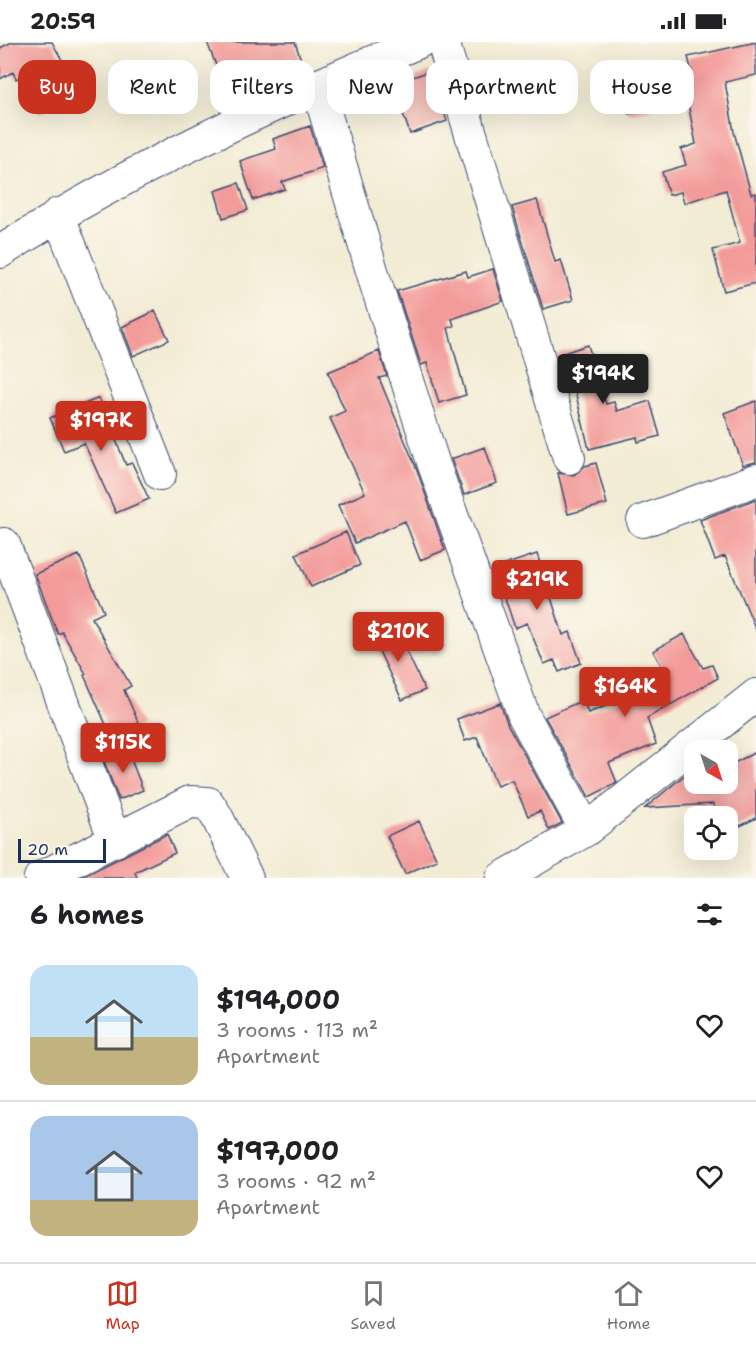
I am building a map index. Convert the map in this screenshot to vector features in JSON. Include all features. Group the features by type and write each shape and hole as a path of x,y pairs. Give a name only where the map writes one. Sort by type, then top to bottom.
{"street":[{"path":"0,252 58,214 317,85 419,42"},
{"path":"442,42 569,458"},
{"path":"317,85 375,281 434,465 520,705 586,831"},
{"path":"58,214 160,474"},
{"path":"643,521 756,480"},
{"path":"4,544 114,841"},
{"path":"502,878 586,831 756,695"},
{"path":"40,878 190,802 208,803 218,817 247,878"}],"building":[{"path":"12,42 52,42 62,60 18,60 18,78 16,79 13,72 0,79 0,48"},
{"path":"207,42 295,42 301,60 214,60"},
{"path":"756,42 756,75 725,82 734,132 751,194 756,193 756,283 724,291 713,250 740,243 726,190 684,203 681,192 669,195 662,172 686,165 681,149 696,144 690,114 694,114 694,60 689,60 688,57"},
{"path":"426,72 426,114 445,114 447,121 410,134 403,114 414,114 414,77"},
{"path":"310,126 323,168 282,182 285,189 253,200 240,161 276,149 273,139"},
{"path":"239,183 248,210 223,218 215,191"},
{"path":"537,200 555,262 561,260 573,300 543,309 512,207"},
{"path":"493,269 503,301 452,319 454,326 448,328 466,395 439,403 427,363 421,365 397,291 466,271 468,277"},
{"path":"155,311 169,340 133,356 122,327"},
{"path":"588,345 606,404 614,402 617,411 650,401 660,436 638,442 637,437 589,449 575,391 568,393 557,355"},
{"path":"379,351 387,376 379,378 417,470 445,550 420,560 405,521 355,543 338,505 365,493 330,418 345,411 328,372"},
{"path":"99,398 126,465 132,463 149,499 116,513 84,443 64,451 50,418"},
{"path":"756,401 756,462 743,465 724,413"},
{"path":"485,447 497,483 464,495 451,459"},
{"path":"596,463 607,504 568,514 558,473 574,475 585,466"},
{"path":"756,499 756,630 725,556 715,560 700,520"},
{"path":"346,532 360,565 311,587 296,554"},
{"path":"537,554 563,635 570,632 581,663 559,672 554,660 544,664 527,623 515,628 495,568"},
{"path":"79,555 104,612 92,618 131,686 124,690 140,726 112,738 84,675 86,674 62,632 58,634 35,574"},
{"path":"394,625 425,690 402,700 372,636"},
{"path":"684,634 703,668 712,665 718,678 647,718 656,744 609,763 617,783 589,797 545,717 583,700 588,713 670,681 653,651"},
{"path":"500,703 508,725 562,823 549,830 540,811 528,816 512,780 497,786 477,737 465,741 457,719"},
{"path":"127,749 143,790 119,800 103,759"},
{"path":"756,752 756,818 738,827 738,806 714,806 713,804 645,808 684,776 684,794 738,794 738,761"},
{"path":"419,821 437,860 405,874 387,836"},
{"path":"167,834 175,853 135,872 137,878 80,878"}]}
